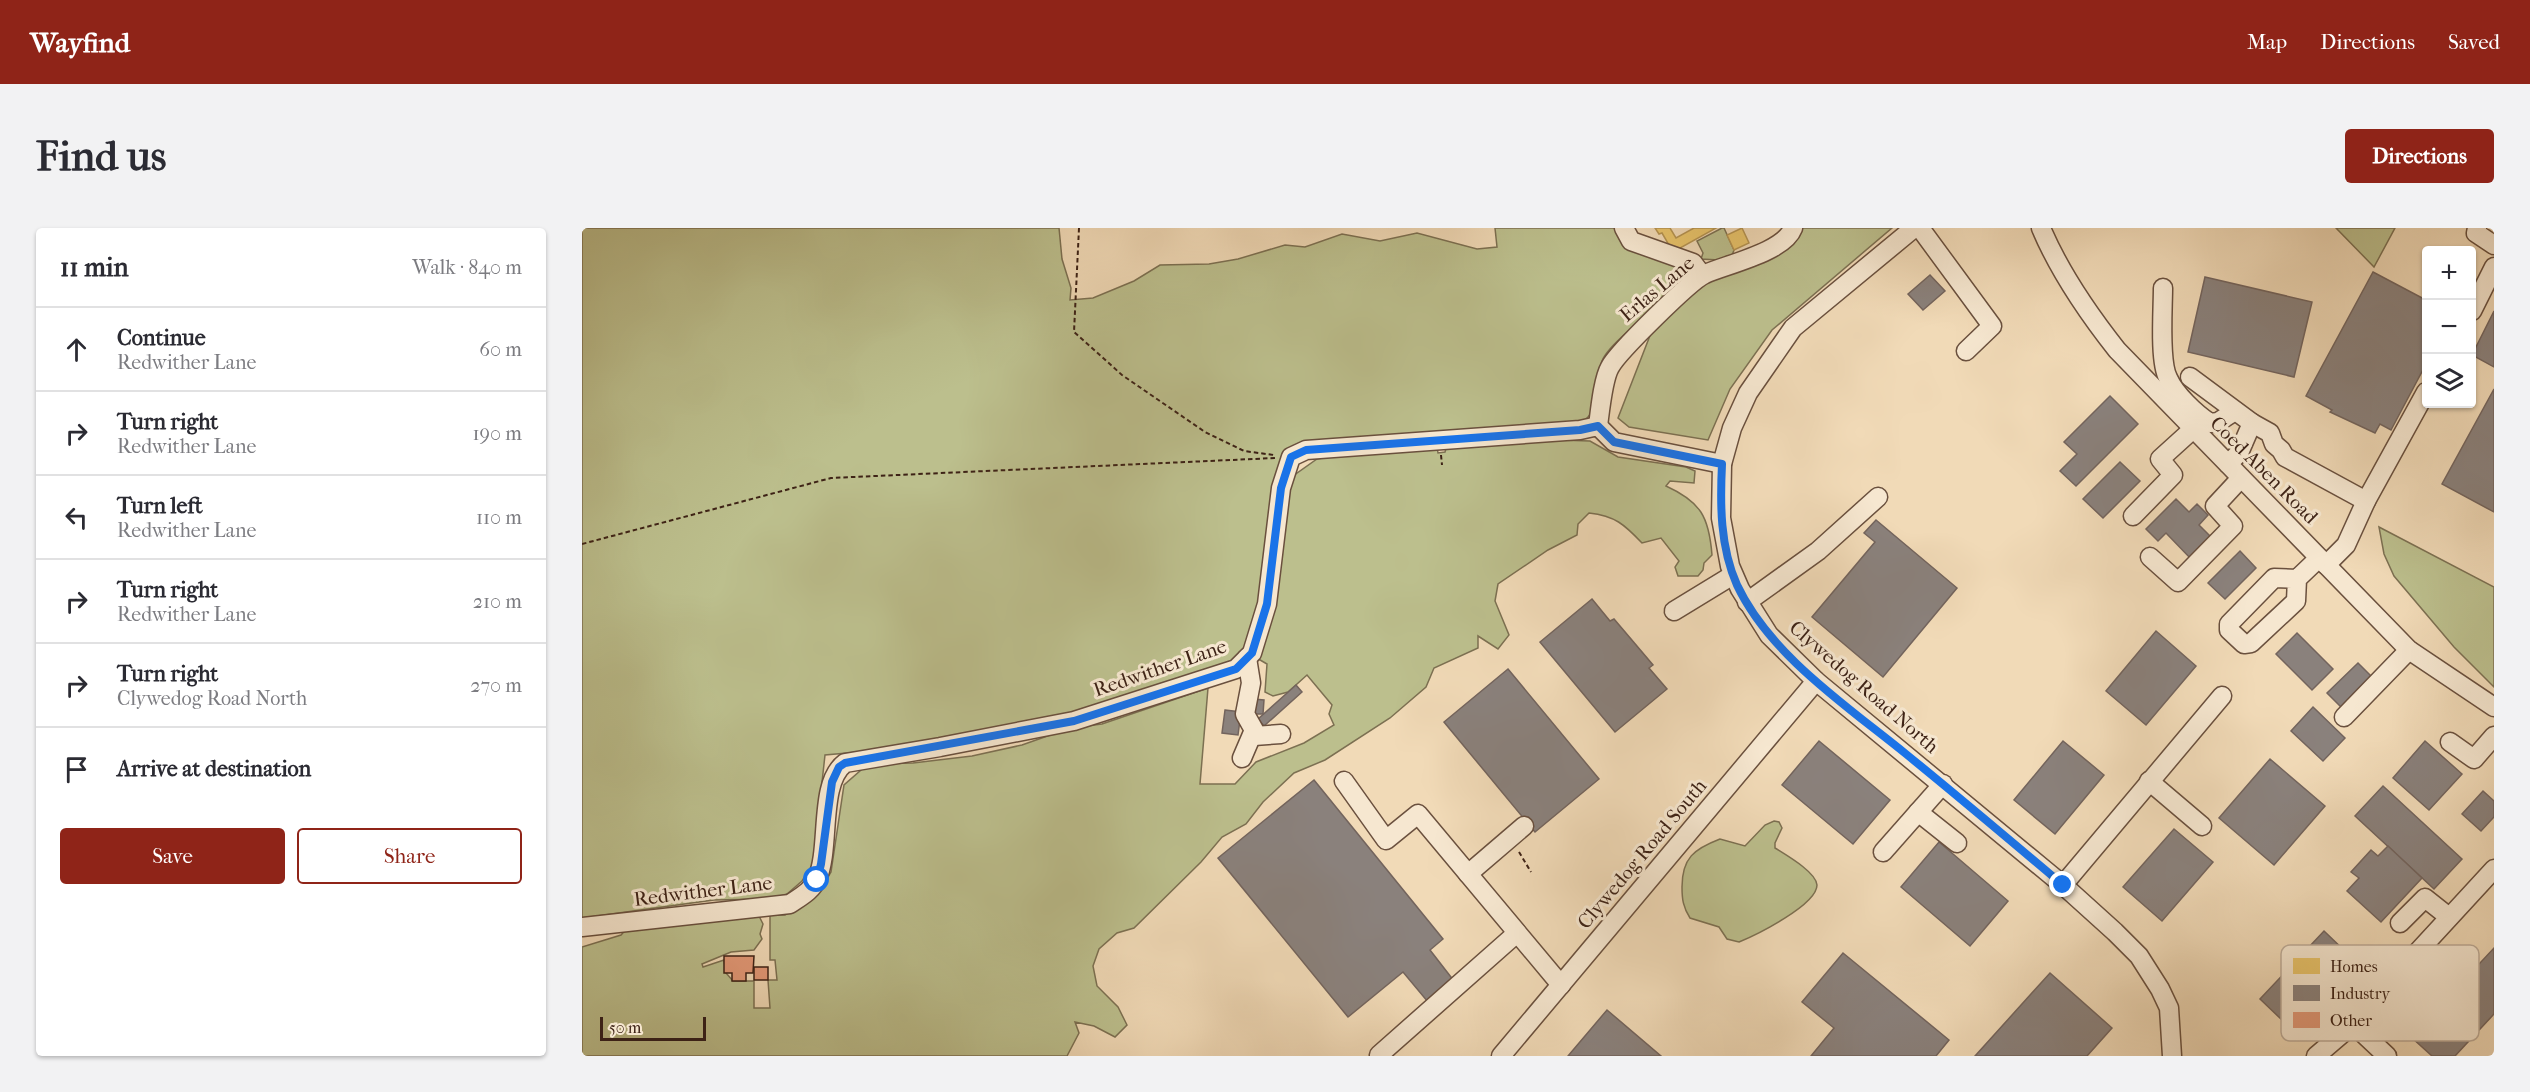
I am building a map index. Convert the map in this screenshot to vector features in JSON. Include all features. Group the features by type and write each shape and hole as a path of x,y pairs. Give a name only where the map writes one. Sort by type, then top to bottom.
{"street":[{"path":"1624,228 1631,241 1693,263 1702,275"},
{"name":"Erlas Lane","path":"1598,426 1609,368 1635,337 1702,275 1768,250 1791,234 1793,228"},
{"name":"Clywedog Road North","path":"1914,228 1793,328 1748,393 1732,428 1722,464 1721,518 1733,575 1747,602 1769,635 1816,681 2063,885 2139,956 2169,1008 2172,1056"},
{"path":"1920,228 1992,326 1966,351"},
{"path":"2477,228 2476,232 2494,245"},
{"name":"Coed Aben Road","path":"2045,229 2064,276 2088,314 2117,350 2192,430 2409,650 2494,707"},
{"path":"2476,303 2494,267"},
{"path":"2163,288 2164,362 2168,380 2202,418 2210,423 2218,422 2235,411"},
{"path":"2190,377 2252,423 2271,433 2274,444 2285,457 2366,501"},
{"path":"2297,579 2346,545 2366,501 2422,401"},
{"path":"2228,464 2239,453 2252,423"},
{"path":"1291,457 1306,450 1580,430 1598,426 1614,442 1722,464"},
{"path":"2133,516 2173,475 2160,459 2192,430"},
{"name":"Redwither Lane","path":"582,927 789,904 805,894 817,880 832,782 839,767 845,763 1074,721 1236,669 1252,653 1267,604 1281,488 1291,457"},
{"path":"2150,557 2178,582 2233,526 2215,506 2241,478"},
{"path":"1747,602 1818,551 1878,497"},
{"path":"1674,611 1733,575"},
{"path":"2344,717 2409,650"},
{"path":"1242,758 1254,736 1253,724 1245,714 1251,684 1247,658"},
{"name":"Clywedog Road South","path":"1502,1056 1816,681"},
{"path":"2063,885 2222,696"},
{"path":"1254,736 1281,734"},
{"path":"2450,742 2474,759 2494,736"},
{"path":"1344,781 1386,840 1418,814 1561,985"},
{"path":"2149,781 2202,826"},
{"path":"1883,852 1943,784"},
{"path":"1918,812 1958,843"},
{"path":"1468,874 1519,831"},
{"path":"2424,945 2494,869"},
{"path":"2400,923 2425,898 2449,918"},
{"path":"1379,1055 1517,933"},
{"path":"2316,1056 2332,1041"},
{"path":"2371,1041 2387,1056"}],"path":[{"path":"1079,228 1074,332 1122,375 1205,432 1244,451 1291,457"},
{"path":"582,544 831,478 1291,457"},
{"path":"1519,831 1520,857 1531,872"}],"green space":[{"path":"582,228 1059,228 1062,259 1071,288 1070,300 1093,298 1134,281 1160,265 1209,264 1238,259 1285,245 1305,247 1342,234 1380,241 1417,233 1477,249 1497,247 1495,228 1619,228 1679,266 1684,276 1680,290 1625,334 1607,353 1599,370 1597,396 1592,412 1577,425 1291,453 1262,602 1247,652 1225,667 1052,719 927,746 825,755 813,864 802,881 787,894 769,899 714,900 582,918"},
{"path":"1722,228 1734,250 1731,258 1701,259 1703,253 1697,241"},
{"path":"1799,228 1892,228 1772,330 1730,389 1708,440 1629,427 1618,418 1651,333 1706,281"},
{"path":"2336,228 2395,228 2374,267"},
{"path":"1559,440 1590,441 1618,457 1686,467 1695,471 1694,483 1670,481 1666,486 1688,498 1701,512 1705,521 1712,555 1704,563 1703,570 1698,576 1678,576 1675,567 1679,561 1661,538 1642,543 1618,522 1606,516 1589,513 1578,524 1577,535 1548,550 1498,584 1495,601 1509,635 1498,649 1478,636 1478,648 1434,668 1426,687 1390,718 1325,760 1294,773 1263,802 1246,824 1222,837 1201,862 1134,928 1117,933 1099,949 1093,966 1097,986 1118,1007 1127,1025 1115,1037 1094,1026 1075,1022 1079,1033 1067,1056 582,1056 582,947 621,935 628,927 758,914 763,924 760,934 762,939 754,950 731,952 702,964 703,967 724,960 726,973 733,981 754,981 754,1008 770,1008 768,980 777,980 775,960 770,960 770,915 785,915 819,892 831,872 844,785 868,764 913,763 972,756 1022,745 1070,728 1102,724 1208,688 1200,784 1235,784 1256,762 1304,743 1334,725 1329,714 1332,705 1307,675 1288,692 1273,696 1265,692 1267,664 1255,657 1282,519 1293,476 1317,459 1334,456 1437,448 1438,453 1445,452 1446,448"},
{"path":"2379,527 2494,587 2494,687 2454,647 2394,576 2384,554"},
{"path":"1774,821 1779,822 1782,828 1775,848 1800,864 1812,875 1817,885 1814,893 1797,910 1739,942 1727,939 1719,927 1690,918 1683,903 1682,887 1684,869 1691,856 1720,839 1745,846 1765,825"}],"building: Homes":[{"path":"1655,228 1670,228 1676,238 1694,228 1716,228 1673,252 1662,233 1659,234"},
{"path":"1742,228 1749,243 1734,250 1727,235"}],"building: Industry":[{"path":"2373,272 2422,298 2422,372 2391,430 2380,424 2375,433 2330,412 2332,410 2306,396"},
{"path":"1930,275 1945,291 1923,310 1908,294"},
{"path":"2205,277 2312,302 2294,377 2188,352"},
{"path":"2494,311 2494,367 2476,357 2476,347"},
{"path":"2494,389 2494,512 2442,484"},
{"path":"2110,396 2138,424 2076,486 2060,471 2077,454 2064,442"},
{"path":"2120,462 2140,481 2103,518 2083,499"},
{"path":"2176,499 2189,512 2197,504 2208,515 2199,525 2213,539 2192,560 2166,533 2158,541 2146,529"},
{"path":"1876,520 1957,588 1883,677 1812,617 1875,542 1864,533"},
{"path":"2240,551 2256,568 2225,599 2208,583"},
{"path":"1592,599 1610,621 1614,619 1653,665 1649,668 1667,689 1615,732 1540,642"},
{"path":"2156,631 2196,666 2146,725 2106,691"},
{"path":"2297,633 2333,669 2312,690 2276,654"},
{"path":"2358,663 2374,679 2343,709 2327,693"},
{"path":"1508,669 1599,779 1535,832 1444,722"},
{"path":"1296,685 1302,692 1264,726 1258,719"},
{"path":"1253,699 1264,700 1263,714 1251,714"},
{"path":"2313,707 2345,738 2323,761 2291,731"},
{"path":"1225,710 1241,712 1238,735 1222,733"},
{"path":"1819,741 1890,800 1853,844 1782,785"},
{"path":"2063,741 2104,775 2055,834 2014,800"},
{"path":"2425,741 2462,774 2429,810 2393,778"},
{"path":"2270,759 2325,806 2274,865 2219,818"},
{"path":"1314,780 1443,939 1430,950 1454,981 1428,1002 1403,972 1348,1017 1218,858"},
{"path":"2383,786 2462,859 2434,889 2355,816"},
{"path":"2483,791 2494,801 2494,817 2481,831 2462,814"},
{"path":"2174,829 2213,862 2162,921 2123,887"},
{"path":"1939,842 2008,901 1970,946 1901,887"},
{"path":"2388,846 2422,878 2381,922 2347,891 2359,878 2351,872 2371,850 2378,856"},
{"path":"2324,931 2339,945 2311,945"},
{"path":"2494,948 2494,1014 2479,1030 2479,964"},
{"path":"1843,953 1949,1040 1936,1056 1811,1056 1834,1028 1802,1002"},
{"path":"2050,973 2112,1028 2087,1056 1975,1056"},
{"path":"2281,977 2281,1019 2260,999"},
{"path":"1607,1010 1661,1056 1568,1056"},
{"path":"2415,1041 2469,1041 2455,1056 2432,1056"}],"building: Other":[{"path":"724,956 754,956 753,973 746,973 746,981 732,981 732,973 724,973"},
{"path":"754,967 768,967 768,980 754,980"}],"route":[{"path":"817,880 832,782 839,767 845,763 1074,721 1236,669 1252,653 1267,604 1281,488 1291,457 1306,450 1580,430 1598,426 1614,442 1722,464 1721,518 1730,566 1747,602 1769,635 1816,681 2063,885"}]}
